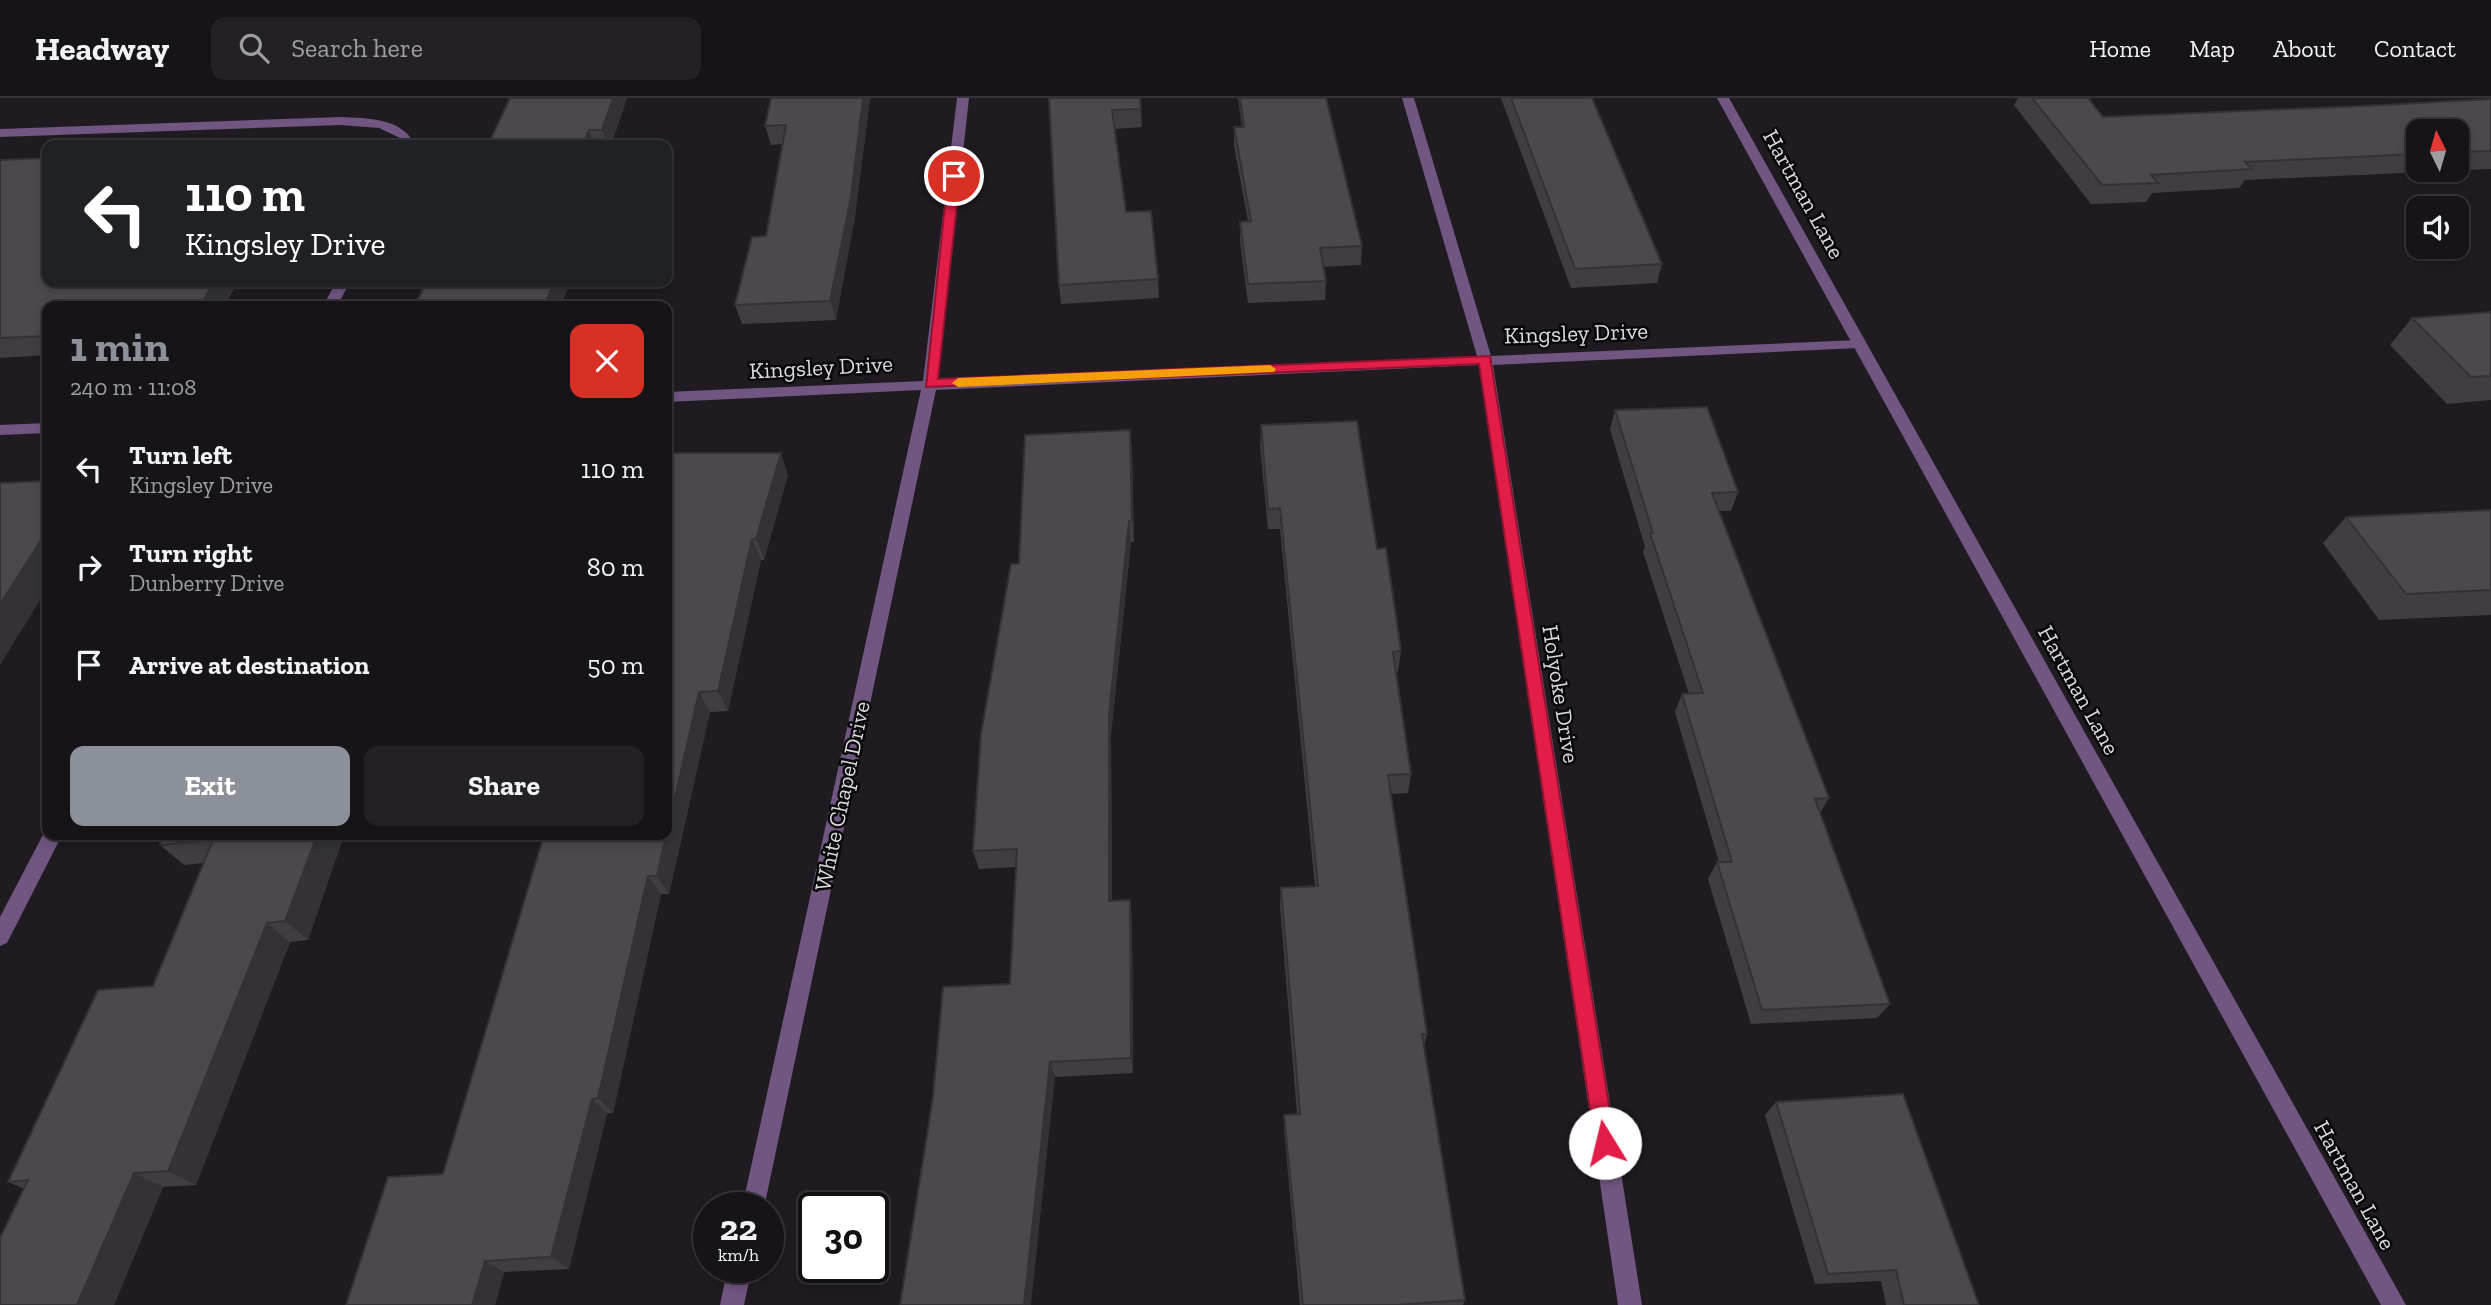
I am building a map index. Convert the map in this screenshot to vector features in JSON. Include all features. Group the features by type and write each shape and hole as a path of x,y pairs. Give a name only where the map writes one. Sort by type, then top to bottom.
{"street":[{"name":"White Chapel Drive","path":"756,1192 930,384 963,98"},
{"name":"Holyoke Drive","path":"1408,98 1485,359 1630,1305"},
{"name":"Hartman Lane","path":"1723,98 2394,1305"},
{"path":"0,133 341,121 371,122 393,128 406,140"},
{"name":"Kingsley Drive","path":"672,397 1858,344"},
{"path":"0,430 42,428"},
{"path":"2,930 50,840"},
{"path":"732,1305 737,1283"}],"building":[{"path":"510,98 613,98 602,130 589,130 585,140 490,140"},
{"path":"771,98 863,98 851,197 830,301 735,305 752,237 766,236 786,125 765,126"},
{"path":"1049,98 1140,98 1141,109 1112,110 1126,212 1151,211 1158,279 1059,285"},
{"path":"1240,98 1326,98 1362,246 1320,248 1326,281 1248,284 1240,222 1251,221 1234,127 1244,127"},
{"path":"1511,98 1592,98 1662,264 1575,269"},
{"path":"2032,98 2088,98 2103,117 2491,99 2491,151 2469,152 2469,119 2406,119 2406,155 2245,162 2252,169 2151,175 2158,183 2102,185"},
{"path":"42,158 42,287 211,287 203,301 42,301 42,336 0,338 0,160"},
{"path":"424,287 552,287 546,301 417,301"},
{"path":"2491,312 2491,376 2471,377 2412,318"},
{"path":"1707,407 1738,492 1712,493 1829,798 1815,799 1890,1004 1762,1010 1717,862 1732,862 1682,694 1703,693 1650,533 1653,533 1615,410"},
{"path":"1357,421 1377,549 1386,548 1401,651 1393,652 1411,774 1388,775 1427,1034 1422,1034 1465,1300 1396,1305 1303,1305 1284,1115 1300,1114 1281,888 1318,886 1280,508 1268,509 1261,425"},
{"path":"1130,430 1132,521 1129,521 1109,715 1109,901 1130,900 1131,1058 1050,1062 1024,1305 900,1305 933,1097 943,987 1010,984 1017,849 973,851 981,734 1011,564 1019,564 1025,435"},
{"path":"672,453 781,453 756,539 752,539 718,691 699,692 672,811"},
{"path":"42,481 42,539 0,604 0,483"},
{"path":"2491,510 2491,590 2406,594 2346,517"},
{"path":"162,840 213,840 160,845"},
{"path":"213,840 315,840 285,921 267,923 168,1171 134,1173 77,1305 0,1305 0,1238 28,1180 8,1182 98,990 153,986"},
{"path":"543,840 665,840 657,876 648,876 598,1098 592,1099 551,1257 485,1261 472,1305 346,1305 388,1177 443,1174"},
{"path":"1903,1094 1979,1305 1904,1305 1896,1270 1828,1274 1776,1102"}],"slow traffic":[{"path":"958,383 1270,369"}],"route":[{"path":"954,176 930,384 1485,359 1605,1143"}]}
